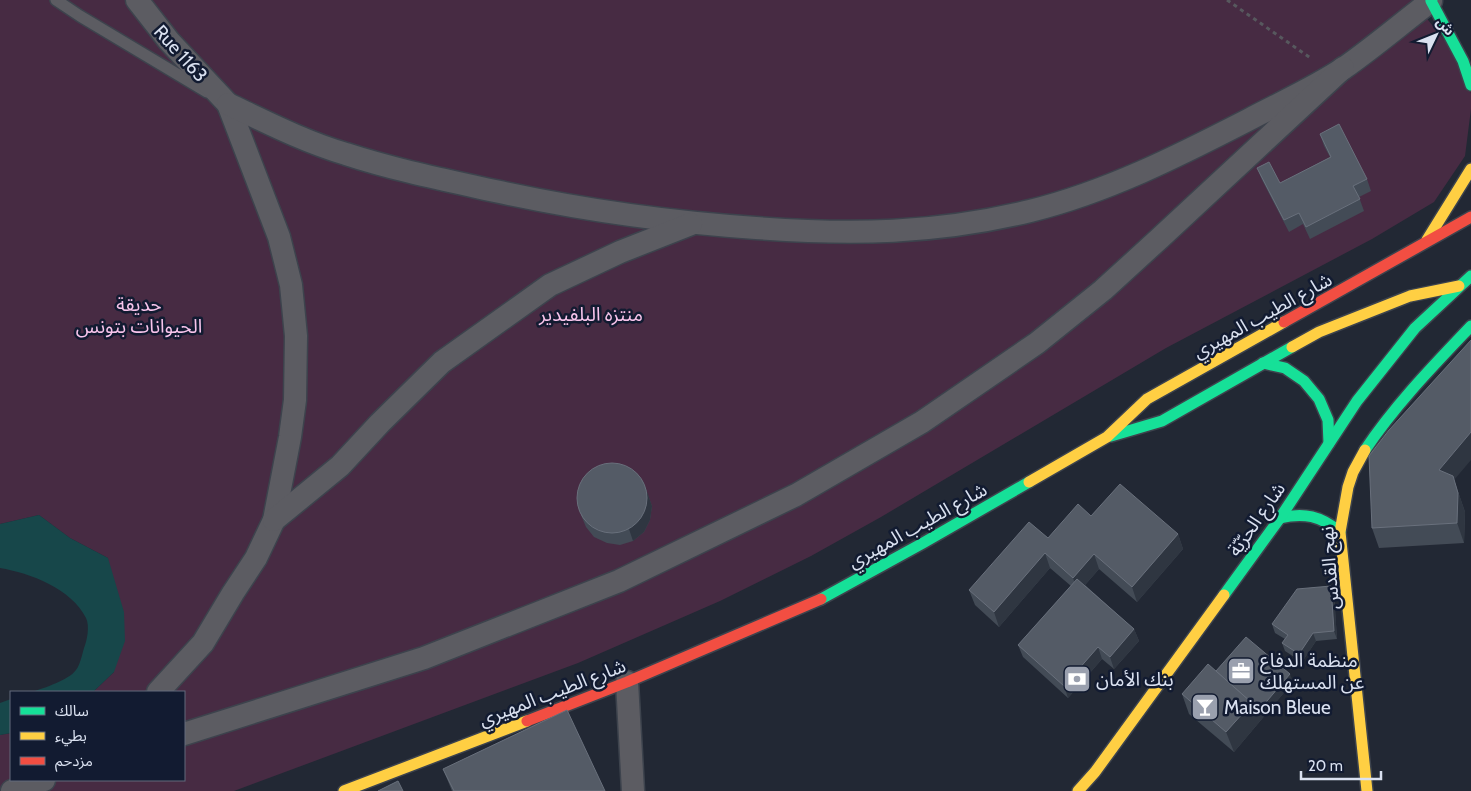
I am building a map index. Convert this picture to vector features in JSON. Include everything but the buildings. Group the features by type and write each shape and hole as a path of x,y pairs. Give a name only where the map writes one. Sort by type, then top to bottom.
{"main road":[{"path":"1432,1 1467,64 1471,85"},
{"path":"1424,244 1471,169"},
{"name":"شارع الطيب المهيري","path":"344,791 627,682 817,601 923,543 1107,437 1147,399 1471,217"},
{"name":"شارع الحرّيّة","path":"1078,791 1095,772 1280,518 1357,401 1415,328 1458,286 1471,276"},
{"path":"1107,437 1162,421 1319,332 1410,296 1458,286 1471,286"},
{"name":"نهج القدس","path":"1367,791 1340,532 1345,497 1352,473 1367,446 1392,412 1471,326"},
{"path":"1263,363 1285,368 1304,381 1319,398 1328,420 1329,443"},
{"path":"1280,518 1293,514 1319,517 1331,523 1340,532"}],"street":[{"name":"Rue 1163","path":"137,0 169,41 228,104"},
{"path":"185,734 424,658 619,581 796,495 922,422 1036,344 1103,290 1343,68 1432,1"},
{"path":"228,104 275,126 344,154 431,177 523,197 605,212 692,224 848,233 887,232 964,225 1032,211 1096,192 1186,152 1343,68"},
{"path":"159,691 203,643 256,558 274,520 295,400 296,336 291,285 279,237 228,104"},
{"path":"274,520 340,466 380,423 442,362 550,285 620,252 692,224"},
{"path":"627,682 633,791"},
{"path":"12,791 41,781"}],"lane":[{"path":"56,0 228,104"}],"path":[{"path":"1226,0 1311,59 1343,68"}],"green space":[{"name":"منتزه البلفيدير","path":"0,0 1412,0 1465,66 1471,94 1471,109 1465,156 1434,202 1372,239 1166,348 881,517 811,556 720,601 578,663 234,791 0,791 0,735 10,733 10,781 185,781 185,691 94,691 114,672 108,558 70,538 39,515 0,524"}],"shaded area":[{"path":"39,515 70,538 108,558 124,612 125,641 114,672 94,691 35,691 62,680 73,674 76,670 80,663 87,638 87,621 80,608 61,591 37,578 0,568 0,524"},
{"path":"10,699 10,733 0,735 0,703"}],"traffic: fast":[{"path":"1432,0 1463,61 1471,85"},
{"path":"1224,595 1280,518 1357,401 1415,328 1471,276"},
{"path":"1365,450 1402,402 1471,326"},
{"path":"1111,436 1162,421 1292,347"},
{"path":"1263,363 1285,368 1304,381 1319,399 1328,420 1329,443"},
{"path":"821,599 1029,482"},
{"path":"1280,518 1297,515 1312,517 1326,522 1340,532"}],"traffic: slow":[{"path":"1427,240 1471,169"},
{"path":"1292,347 1319,332 1410,296 1459,286"},
{"path":"1029,482 1107,437 1147,399 1284,322"},
{"path":"1365,450 1353,472 1348,487 1340,532 1367,791"},
{"path":"1078,791 1095,772 1224,595"},
{"path":"344,791 527,721"}],"traffic: jam":[{"path":"1284,322 1471,217"},
{"path":"527,721 627,682 821,599"}],"place":[{"name":"منظمة الدفاع عن المستهلك","path":"1241,671"},
{"name":"بنك الأمان","path":"1077,679"},
{"name":"Maison Bleue","path":"1205,707"}],"park label":[{"name":"حديقة الحيوانات بتونس","path":"139,315"}]}
